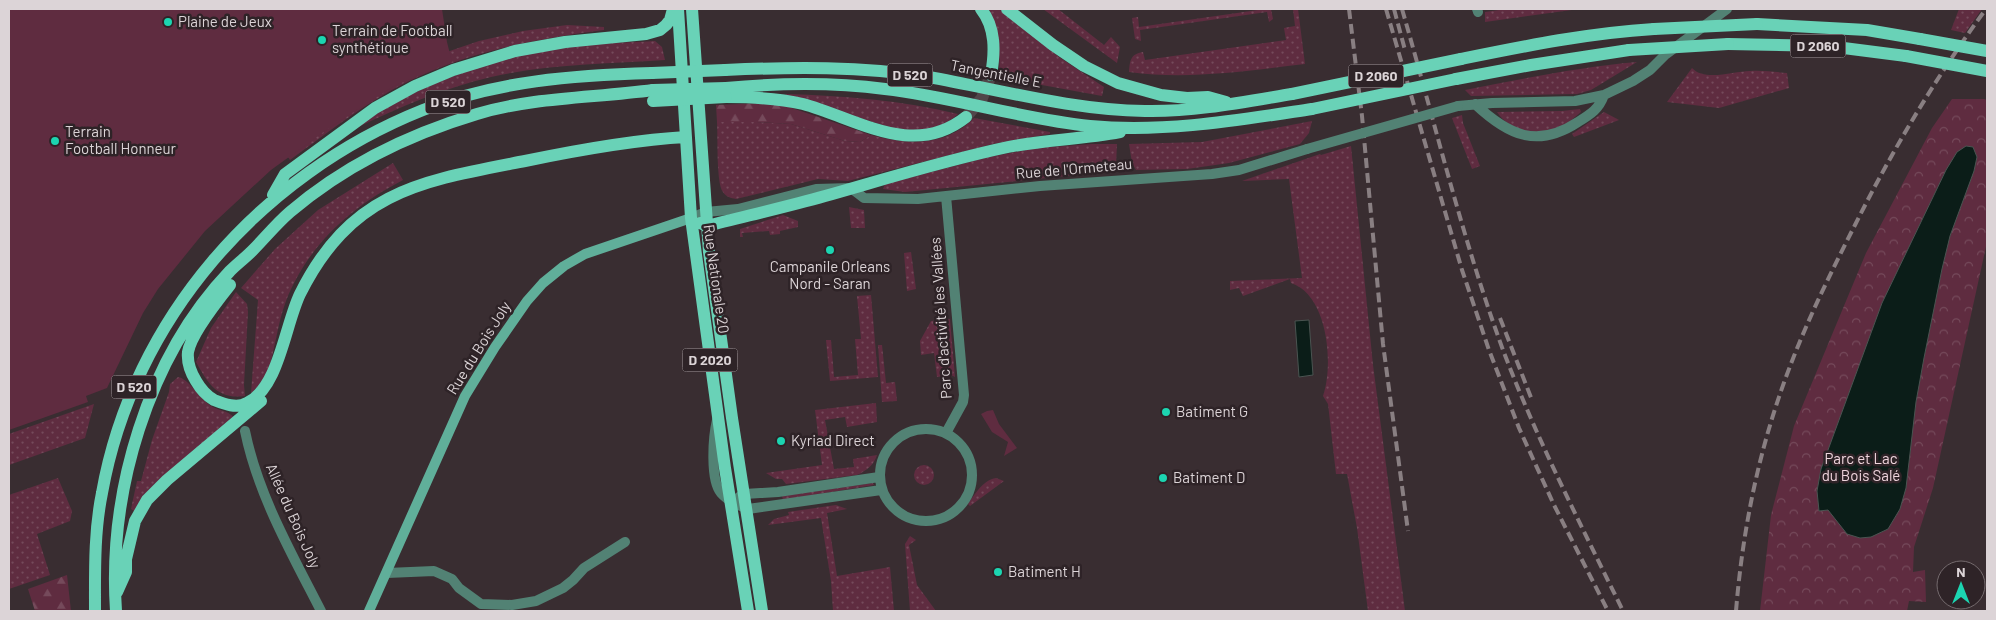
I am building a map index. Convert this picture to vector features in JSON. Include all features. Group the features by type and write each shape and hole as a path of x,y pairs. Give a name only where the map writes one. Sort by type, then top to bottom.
{"main road":[{"path":"269,203 285,174 375,108 415,86 453,70 515,51 566,42 646,34 660,30 670,20 673,9"},
{"name":"Rue Nationale 20","path":"678,9 691,218 730,501 748,611"},
{"name":"Rue Nationale 20","path":"692,9 706,212"},
{"path":"981,9 991,30 994,44 992,75"},
{"path":"1007,9 1054,46 1097,74 1118,83 1146,92 1187,98 1208,97 1232,104"},
{"name":"D 2060","path":"1232,104 1292,94 1554,40 1619,31 1757,24 1868,30 1987,51"},
{"name":"D 2060","path":"1092,132 1236,122 1312,109 1531,65 1629,50 1728,44 1828,46 1906,56 1987,71"},
{"name":"Tangentielle E","path":"269,203 302,176 337,154 380,129 424,109 474,94 517,84 567,78 725,70 838,68 928,77 1038,100 1094,107 1145,111 1180,110 1232,104"},
{"name":"D 520","path":"116,611 114,570 120,504 130,457 149,403 168,359 186,328 230,271 252,252 291,212 335,178 392,147 478,114 539,102 609,96 726,93 796,84 885,89 1024,116 1092,132"},
{"path":"726,93 780,99 818,109 901,136 924,136 941,132 954,127 966,117"},
{"path":"691,218 707,226 796,198 851,188 1006,148 1092,132"},
{"path":"252,252 192,340 188,352 193,375 198,384 211,398 229,405 247,404 262,392 272,376 292,314 321,256 355,220 377,204 423,182 479,169 614,145 686,137"},
{"name":"D 520","path":"95,611 95,559 101,494 113,442 141,369 166,325 203,271 238,231 269,203"},
{"name":"D 2020","path":"706,212 707,226"},
{"name":"Rue Nationale 20","path":"707,226 715,303 748,509 762,611"},
{"path":"115,596 126,572 126,559 135,521 147,500 167,480 268,395 276,383 283,365 292,314"}],"street":[{"path":"1475,104 1508,130 1528,137 1552,135 1570,128 1600,105 1604,95 1634,81 1650,70 1665,55 1727,9"},
{"name":"Rue de l'Ormeteau","path":"851,188 860,196 869,198 918,199 1040,186 1212,174 1239,170 1458,106 1576,101 1604,95"},
{"name":"Parc d'activité les Vallées","path":"946,196 964,402 946,434"},
{"path":"691,218 706,212 738,209 796,198"},
{"name":"Rue du Bois Joly","path":"369,611 465,396 495,347 527,301 543,283 564,266 585,254 691,218"},
{"path":"930,429 946,434 959,443 968,455 972,471 967,497 959,508 948,516 935,521 915,522 894,510 886,500 881,490 879,477 881,462 888,448 900,436 915,430 930,429"},
{"name":"Allée du Bois Joly","path":"245,431 250,456 269,502 321,611"},
{"path":"730,501 745,494 778,492 879,477"},
{"path":"730,501 748,509 881,490"},
{"path":"387,572 434,570 452,579 459,588 481,604 512,605 536,600 563,588 574,580 584,568 625,542"}],"green space":[{"path":"9,9 442,9 452,62 394,86 329,128 271,170 205,231 158,289 143,313 107,388 86,396 88,402 9,430"},
{"path":"989,9 1000,9 1059,57 1104,87 1102,96 999,77 998,42"},
{"path":"1043,9 1058,9 1104,45 1111,37 1120,47 1117,63"},
{"path":"1271,9 1273,19 1269,22 1267,12 1140,30 1141,41 1135,39 1132,18 1138,17 1139,27"},
{"path":"1293,9 1298,9 1305,64 1195,75 1129,72 1130,61 1133,56 1143,52 1145,60 1286,40 1284,28 1295,26"},
{"path":"1506,9 1579,9 1485,22 1485,12"},
{"path":"1959,9 1982,9 1965,33 1951,30"},
{"path":"567,25 604,27 604,30 528,42 479,54 430,71 376,99 290,160 286,153 432,57 479,41 523,31"},
{"path":"655,41 662,47 665,60 534,69 491,77 422,99 356,128 377,113 425,88 478,67 505,59 568,46"},
{"path":"1637,62 1591,90 1577,94 1471,96 1465,90 1572,70"},
{"path":"1692,68 1698,72 1712,75 1743,71 1787,73 1789,88 1719,108 1667,102"},
{"path":"786,94 829,96 915,105 958,114 939,126 903,131 785,96"},
{"name":"Parc et Lac du Bois Salé","path":"1952,99 1987,100 1987,242 1933,488 1914,547 1913,572 1925,570 1926,602 1909,601 1907,611 1760,611 1771,515 1794,426 1866,253 1932,128"},
{"path":"767,103 789,107 871,135 860,142 845,141 791,124 717,122 716,105"},
{"path":"1580,109 1581,112 1569,122 1560,127 1541,132 1530,132 1511,126 1497,112 1562,111"},
{"path":"1604,112 1619,120 1574,137 1572,134"},
{"path":"1462,115 1463,123 1480,166 1472,169 1452,118"},
{"path":"974,118 1050,132 1050,134 993,144 848,181 818,179 736,199 726,195 721,187 718,170 717,122 791,124 845,141 860,142 871,135 912,142 938,139 951,134"},
{"path":"1312,121 1309,133 1300,144 1229,163 1187,169 1136,170 1132,163 1129,144 1202,142"},
{"path":"1117,144 1116,165 1112,169 1090,169 1088,174 905,192 883,189 885,184 989,157 1037,148"},
{"path":"1351,146 1373,365 1405,611 1368,611 1357,528 1347,474 1336,474 1328,404 1323,396 1328,367 1325,332 1313,301 1303,290 1291,283 1290,279 1243,296 1239,288 1230,290 1230,281 1302,278 1289,179 1242,181 1320,154"},
{"path":"393,163 403,180 366,202 349,215 319,245 306,262 286,301 267,375 251,393 258,300 241,288 275,249 318,210"},
{"path":"849,207 864,210 865,228 851,228"},
{"path":"783,215 798,221 798,227 780,231 780,234 770,235 769,231 742,233 743,237 740,237 740,229"},
{"path":"911,252 916,289 907,291 904,253"},
{"path":"236,292 247,304 248,312 245,396 235,397 220,393 214,388 196,362 211,328"},
{"path":"871,295 878,377 830,381 826,340 831,340 834,377 858,375 855,339 861,339 857,296"},
{"path":"950,319 955,377 951,375 937,377 934,353 921,355 920,341 931,321"},
{"path":"878,345 882,345 886,383 895,382 897,401 882,402"},
{"path":"178,377 189,384 210,406 228,413 234,418 134,511 131,509 137,481 141,481 170,384"},
{"path":"876,403 877,422 847,427 845,417 825,420 834,469 854,467 853,459 877,455 872,465 864,472 857,475 786,484 782,479 776,479 766,473 822,465 815,410"},
{"path":"94,404 85,438 9,465 9,434"},
{"path":"993,410 999,424 1017,448 1004,456 1008,442 992,432 981,414"},
{"path":"920,465 928,465 934,471 934,479 928,485 920,485 914,479 914,471"},
{"path":"58,478 72,511 70,521 37,534 50,575 9,589 9,495"},
{"path":"996,478 1004,481 970,506 968,504 980,488 991,479"},
{"path":"873,483 874,485 783,500 782,496"},
{"path":"836,505 847,509 827,513 837,576 890,567 894,611 833,611 831,581 821,518 768,525 774,519 789,515 788,512"},
{"path":"910,536 916,540 909,545 917,585 936,611 910,611 905,544"},
{"path":"67,575 71,611 35,611 28,589"}],"shaded area":[{"path":"1966,146 1973,147 1977,157 1974,171 1950,236 1942,269 1916,402 1906,488 1900,509 1888,529 1871,537 1860,538 1847,534 1828,510 1819,511 1817,491 1821,469 1882,303 1946,170 1957,152"},
{"path":"1309,320 1313,375 1299,377 1295,321"}],"tunnel":[{"path":"966,117 982,98 991,75"}],"railway":[{"path":"1349,9 1362,116 1383,344 1408,531"},
{"path":"1386,9 1462,270 1489,350 1519,428 1554,505 1608,611"},
{"path":"1394,9 1405,50"},
{"path":"1402,9 1462,223 1503,350 1545,449 1623,611"},
{"path":"1736,611 1746,528 1757,474 1771,420 1796,350 1834,266 1884,169 1933,87 1986,9"},
{"path":"1500,318 1532,400"}],"place":[{"name":"Plaine de Jeux","path":"168,22"},
{"name":"Terrain de Football synthétique","path":"322,40"},
{"name":"Terrain Football Honneur","path":"55,141"},
{"name":"Campanile Orleans Nord - Saran","path":"830,250"},
{"name":"Batiment G","path":"1166,412"},
{"name":"Kyriad Direct","path":"781,441"},
{"name":"Batiment D","path":"1163,478"},
{"name":"Batiment H","path":"998,572"}]}
